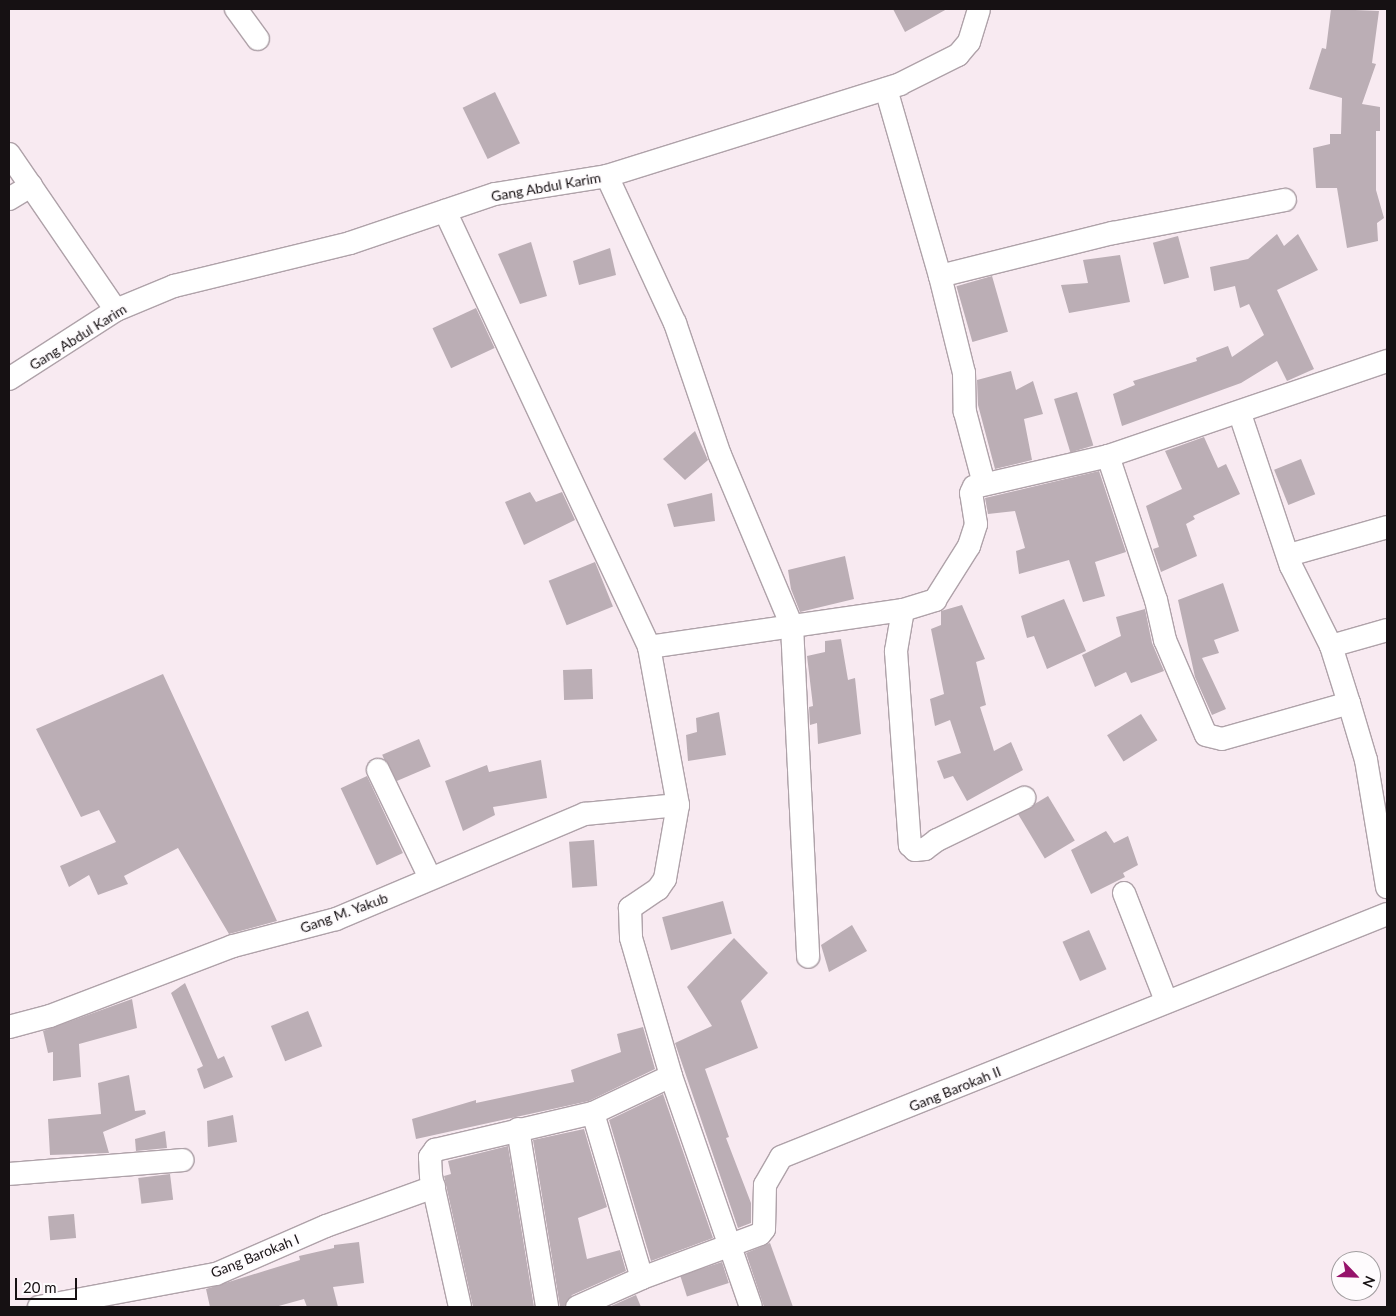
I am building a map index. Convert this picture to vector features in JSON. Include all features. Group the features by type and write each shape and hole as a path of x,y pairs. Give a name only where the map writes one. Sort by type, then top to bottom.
{"street":[{"path":"236,9 258,39"},
{"name":"Gang Abdul Karim","path":"9,379 116,310 174,286 350,243 495,194 607,176 886,88 958,55 969,42 980,9"},
{"path":"886,88 940,276 964,373 965,412 984,484"},
{"path":"9,154 116,310"},
{"path":"607,176 675,323 720,455 792,626 808,956"},
{"path":"9,199 31,186"},
{"path":"940,276 1113,234 1285,200"},
{"path":"445,211 649,647 678,805 665,879 658,889 635,902 628,915 631,938 671,1076 731,1246 750,1307"},
{"path":"649,647 903,610 934,600 969,546 976,524 971,493 974,487 1108,456 1240,414 1387,361"},
{"path":"1240,414 1289,555 1330,646 1349,703 1366,760 1387,888"},
{"path":"1108,456 1156,600 1165,640 1206,735 1222,739 1349,703"},
{"path":"1289,555 1387,527"},
{"path":"903,610 896,651 910,844 915,850 925,849 937,840 1024,798"},
{"path":"1330,646 1387,630"},
{"path":"378,770 430,878"},
{"name":"Gang M. Yakub","path":"9,1027 50,1016 233,946 336,919 585,814 678,805"},
{"path":"1124,893 1166,1002"},
{"name":"Gang Barokah II","path":"577,1307 642,1278 760,1234 764,1229 765,1185 771,1170 781,1158 922,1103 1166,1002 1387,914"},
{"path":"460,1307 434,1187 430,1157 435,1150 518,1129 593,1113 671,1076"},
{"path":"593,1113 642,1278"},
{"path":"518,1129 547,1307"},
{"path":"9,1174 182,1160"},
{"name":"Gang Barokah I","path":"40,1307 216,1274 326,1226 434,1187"}],"building":[{"path":"893,9 947,9 905,32"},
{"path":"1331,9 1379,11 1372,63 1376,64 1362,104 1380,107 1380,131 1376,131 1376,190 1384,218 1377,223 1378,241 1347,248 1337,188 1316,188 1313,148 1330,144 1330,134 1341,134 1342,98 1309,89 1322,48 1326,49"},
{"path":"495,92 520,143 488,159 463,108"},
{"path":"1277,234 1284,246 1298,234 1318,270 1277,290 1314,369 1287,381 1277,361 1241,383 1122,426 1113,394 1135,385 1133,381 1197,361 1196,358 1228,346 1232,357 1264,335 1249,304 1240,308 1235,286 1214,291 1210,267 1248,259"},
{"path":"1178,236 1189,278 1164,284 1153,243"},
{"path":"531,242 547,296 520,304 498,254"},
{"path":"610,248 616,275 579,285 573,261"},
{"path":"1120,255 1130,302 1069,313 1061,285 1088,283 1083,260"},
{"path":"992,276 1008,332 972,342 956,286"},
{"path":"476,308 495,348 451,368 432,328"},
{"path":"1011,371 1016,390 1033,381 1043,414 1024,419 1032,460 995,469 978,405 977,380"},
{"path":"1077,392 1093,446 1070,453 1054,399"},
{"path":"695,431 708,460 685,480 663,459"},
{"path":"1204,437 1218,468 1226,464 1240,494 1193,516 1195,519 1186,524 1197,556 1161,572 1153,549 1159,547 1146,506 1182,489 1165,451"},
{"path":"1301,459 1315,494 1288,505 1274,470"},
{"path":"1099,471 1126,552 1095,562 1105,596 1083,602 1069,560 1019,574 1016,551 1025,548 1015,511 988,514 985,498"},
{"path":"530,492 536,502 562,492 575,520 524,545 505,502"},
{"path":"712,493 715,521 674,527 667,504"},
{"path":"845,556 854,599 800,612 791,589 788,570"},
{"path":"595,562 613,607 567,625 549,581"},
{"path":"1223,583 1239,631 1214,640 1219,653 1202,658 1226,709 1212,715 1195,677 1178,600"},
{"path":"1064,599 1086,651 1047,669 1034,636 1027,638 1021,616"},
{"path":"962,605 985,659 976,662 986,705 980,707 994,751 1011,742 1023,770 967,801 953,776 944,779 937,761 961,753 950,720 935,726 930,699 944,694 931,629 941,625 941,611"},
{"path":"1145,609 1152,643 1164,671 1131,683 1126,672 1095,687 1082,655 1121,636 1116,617"},
{"path":"841,639 848,680 855,678 861,734 818,744 817,723 810,725 809,707 813,706 807,656 825,652 825,641"},
{"path":"592,669 593,699 564,700 563,670"},
{"path":"163,674 277,921 229,934 178,848 124,876 128,884 98,895 89,875 69,887 60,866 116,842 99,810 81,817 36,729"},
{"path":"719,712 726,755 688,761 686,735 697,732 696,718"},
{"path":"1141,714 1157,740 1124,761 1107,735"},
{"path":"419,739 431,767 394,782 382,755"},
{"path":"541,760 547,798 493,807 495,815 463,831 445,781 487,765 489,772"},
{"path":"367,776 403,853 377,865 341,788"},
{"path":"1048,796 1075,841 1045,859 1018,814"},
{"path":"1106,831 1114,843 1128,836 1138,865 1123,873 1125,877 1091,894 1071,850"},
{"path":"594,840 597,886 572,888 569,842"},
{"path":"723,901 732,934 671,950 662,917"},
{"path":"852,925 867,951 829,972 821,945"},
{"path":"1089,930 1106,969 1080,981 1063,942"},
{"path":"734,938 768,973 741,1001 758,1048 705,1069 729,1137 726,1138 751,1203 751,1223 738,1228 675,1043 712,1026 687,987"},
{"path":"185,983 218,1059 224,1056 233,1077 204,1089 197,1069 203,1066 171,993"},
{"path":"132,999 137,1028 79,1044 81,1077 53,1081 53,1052 48,1053 43,1031"},
{"path":"308,1011 322,1046 285,1061 271,1026"},
{"path":"643,1027 655,1069 589,1101 416,1139 412,1119 476,1100 476,1103 574,1082 571,1070 621,1052 617,1034"},
{"path":"129,1075 135,1111 145,1110 146,1114 103,1132 109,1153 50,1155 48,1119 101,1114 98,1083"},
{"path":"663,1094 713,1238 651,1261 609,1120"},
{"path":"233,1115 237,1142 208,1147 207,1121"},
{"path":"584,1129 607,1207 578,1218 587,1259 620,1250 626,1271 572,1295 564,1307 560,1307 533,1140"},
{"path":"165,1131 167,1148 136,1151 135,1139"},
{"path":"508,1146 534,1307 473,1307 444,1176 451,1174 448,1161"},
{"path":"170,1174 173,1200 141,1204 138,1178"},
{"path":"74,1214 76,1238 50,1240 48,1216"},
{"path":"359,1242 364,1283 333,1287 338,1307 307,1307 304,1299 275,1307 210,1307 206,1289 300,1260 299,1256 334,1248 334,1245"},
{"path":"770,1243 793,1307 764,1307 746,1253"},
{"path":"722,1262 729,1283 687,1297 680,1276"},
{"path":"636,1295 641,1307 609,1307"}]}
